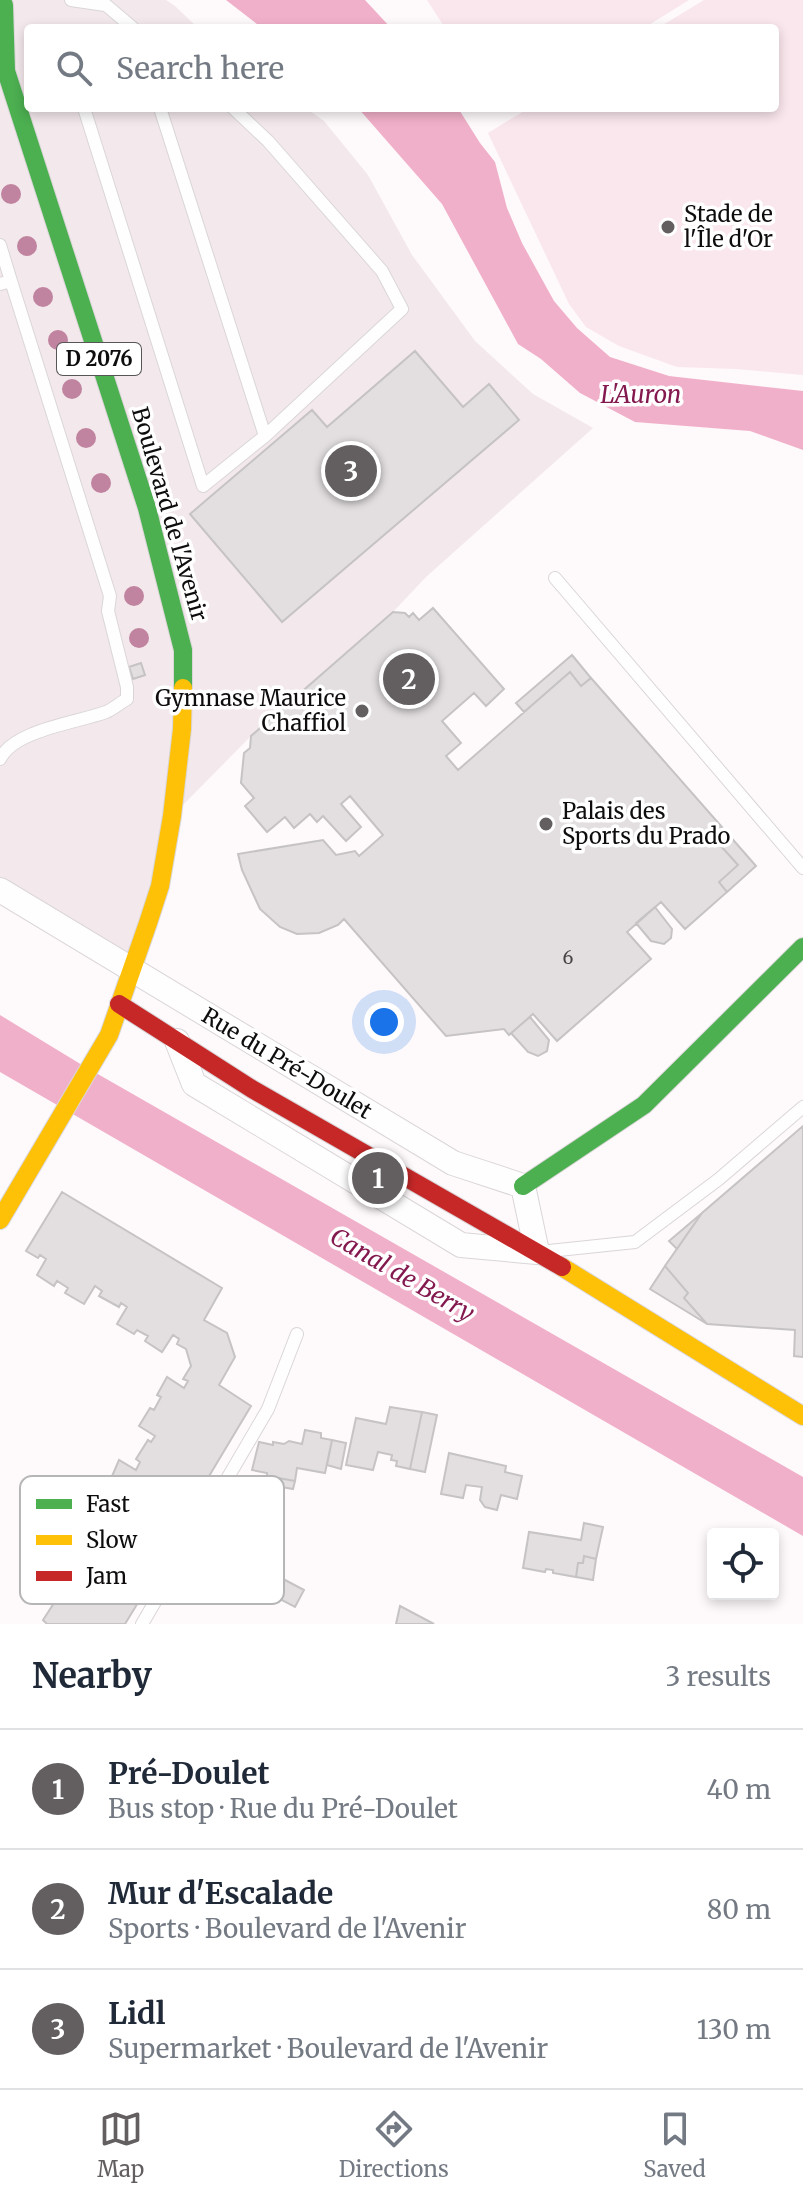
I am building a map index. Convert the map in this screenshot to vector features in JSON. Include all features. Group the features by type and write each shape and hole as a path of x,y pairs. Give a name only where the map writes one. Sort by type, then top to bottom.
{"main road":[{"name":"Boulevard de l'Avenir","path":"5,4 3,66 147,508 183,650 182,729 172,816 160,886 130,970"},
{"path":"523,1186 644,1105 803,947"},
{"name":"D 2076","path":"0,1220 109,1035 130,970"},
{"name":"Rue du Pré-Doulet","path":"119,1004 177,1041"},
{"name":"Rue du Pré-Doulet","path":"537,1252 803,1416"}],"street":[{"name":"Rue du Pré-Doulet","path":"0,890 453,1163 523,1186"},
{"name":"Rue du Pré-Doulet","path":"177,1041 194,1084 461,1245 537,1252"},
{"path":"523,1186 537,1252"}],"lane":[{"path":"71,0 103,3 128,24"},
{"path":"85,112 203,486 265,436 402,309 382,271 268,141 237,112"},
{"path":"161,112 265,436"},
{"path":"0,245 6,282 110,596 108,611 127,687 127,699 109,711 19,739 4,750 0,759"},
{"path":"555,578 803,868"},
{"path":"537,1252 635,1242 719,1179 803,1107"},
{"path":"229,1476 268,1409 297,1334"},
{"path":"142,1624 154,1604"}],"shaded area":[{"path":"0,0 166,0 194,24 24,24 24,112 312,112 324,121 368,175 412,255 475,341 533,394 593,428 426,577 393,612 251,736 172,816 130,970 0,893"},
{"path":"427,0 689,0 650,24 442,24"},
{"name":"Stade de l'Île d'Or","path":"704,0 803,0 803,375 677,367 619,346 586,327 569,304 488,133 522,112 779,112 779,24 665,24"}],"water":[{"path":"226,0 365,0 387,24 257,24"},
{"name":"L'Auron","path":"362,112 461,112 495,162 507,208 522,243 554,301 577,328 610,357 669,376 803,391 803,450 750,431 635,422 580,393 541,359 518,344 442,204"},
{"name":"Canal de Berry","path":"0,1015 82,1065 803,1477 803,1536 0,1072"}],"building":[{"path":"415,351 463,407 489,384 519,420 282,622 190,514 312,410 327,427"},
{"name":"Palais des Sports du Prado","path":"433,608 504,689 486,706 474,693 442,721 461,743 446,756 458,770 570,672 581,686 591,678 721,826 711,835 738,865 719,882 727,892 685,929 661,902 627,932 651,959 557,1041 533,1014 509,1035 504,1029 446,1036 344,919 319,933 297,934 280,927 260,909 242,870 238,854 323,840 336,855 355,851 359,856 383,835 350,796 341,804 361,827 346,841 323,816 317,822 310,814 294,828 285,817 267,832 245,806 254,798 241,783 244,753 250,748 251,736 393,612 405,613 409,617 413,613 419,620"},
{"path":"572,655 591,678 581,686 570,672 524,712 516,703"},
{"path":"141,663 145,675 133,679 129,667"},
{"path":"721,826 756,866 727,892 719,882 738,865 711,835"},
{"path":"655,907 672,929 671,938 664,944 651,941 636,923"},
{"path":"530,1017 549,1040 547,1051 538,1056 528,1052 511,1033"},
{"path":"803,1126 803,1357 794,1356 795,1330 707,1324 684,1298 688,1293 665,1266 702,1213"},
{"path":"62,1192 222,1288 204,1320 227,1333 235,1357 219,1385 251,1406 209,1476 112,1476 119,1460 136,1470 140,1462 136,1459 148,1440 151,1442 155,1436 139,1426 150,1408 154,1410 161,1397 157,1395 167,1377 184,1388 188,1381 183,1379 191,1366 186,1349 177,1344 179,1339 173,1335 162,1352 145,1341 148,1336 137,1330 134,1334 117,1324 127,1307 121,1303 119,1307 99,1296 102,1291 95,1286 84,1304 65,1293 68,1288 57,1281 54,1286 37,1275 46,1259 26,1251"},
{"path":"702,1213 686,1236 677,1249 669,1241"},
{"path":"665,1266 688,1293 684,1298 707,1324 650,1289"},
{"path":"390,1407 422,1412 410,1469 396,1466 397,1461 391,1460 392,1455 378,1452 373,1470 346,1465 356,1418 386,1424"},
{"path":"422,1412 437,1415 425,1472 410,1469"},
{"path":"305,1430 321,1433 321,1438 332,1440 325,1473 297,1468 295,1481 252,1470 259,1442 302,1444"},
{"path":"332,1440 346,1443 341,1469 327,1465"},
{"path":"449,1453 506,1466 505,1472 522,1476 517,1499 501,1495 497,1510 485,1507 480,1500 482,1487 466,1485 463,1498 441,1494"},
{"path":"284,1479 295,1481 293,1489 284,1487"},
{"path":"584,1523 603,1527 596,1559 584,1556 583,1563 578,1563 576,1577 553,1573 553,1570 546,1569 545,1572 523,1568 529,1532 581,1540"},
{"path":"584,1556 596,1559 593,1580 576,1577 578,1563 583,1563"},
{"path":"284,1579 304,1590 295,1607 284,1601"},
{"path":"53,1604 137,1604 125,1624 47,1624 43,1620"},
{"path":"400,1606 434,1624 396,1624"}],"traffic: fast":[{"path":"4,5 6,71"},
{"path":"0,61 6,71 147,508 183,650 183,688"},
{"path":"523,1186 644,1105 803,947"}],"traffic: slow":[{"path":"0,1220 109,1035 148,923 160,886 172,816 182,729 183,688"},
{"path":"562,1267 803,1416"}],"traffic: jam":[{"path":"119,1004 252,1089 562,1267"}],"place":[{"name":"Stade de l'Île d'Or","path":"668,227"},
{"name":"Lidl","path":"351,471"},
{"name":"Mur d'Escalade","path":"409,679"},
{"name":"Gymnase Maurice Chaffiol","path":"362,711"},
{"name":"Palais des Sports du Prado","path":"546,824"},
{"name":"Pré-Doulet","path":"378,1178"}]}
